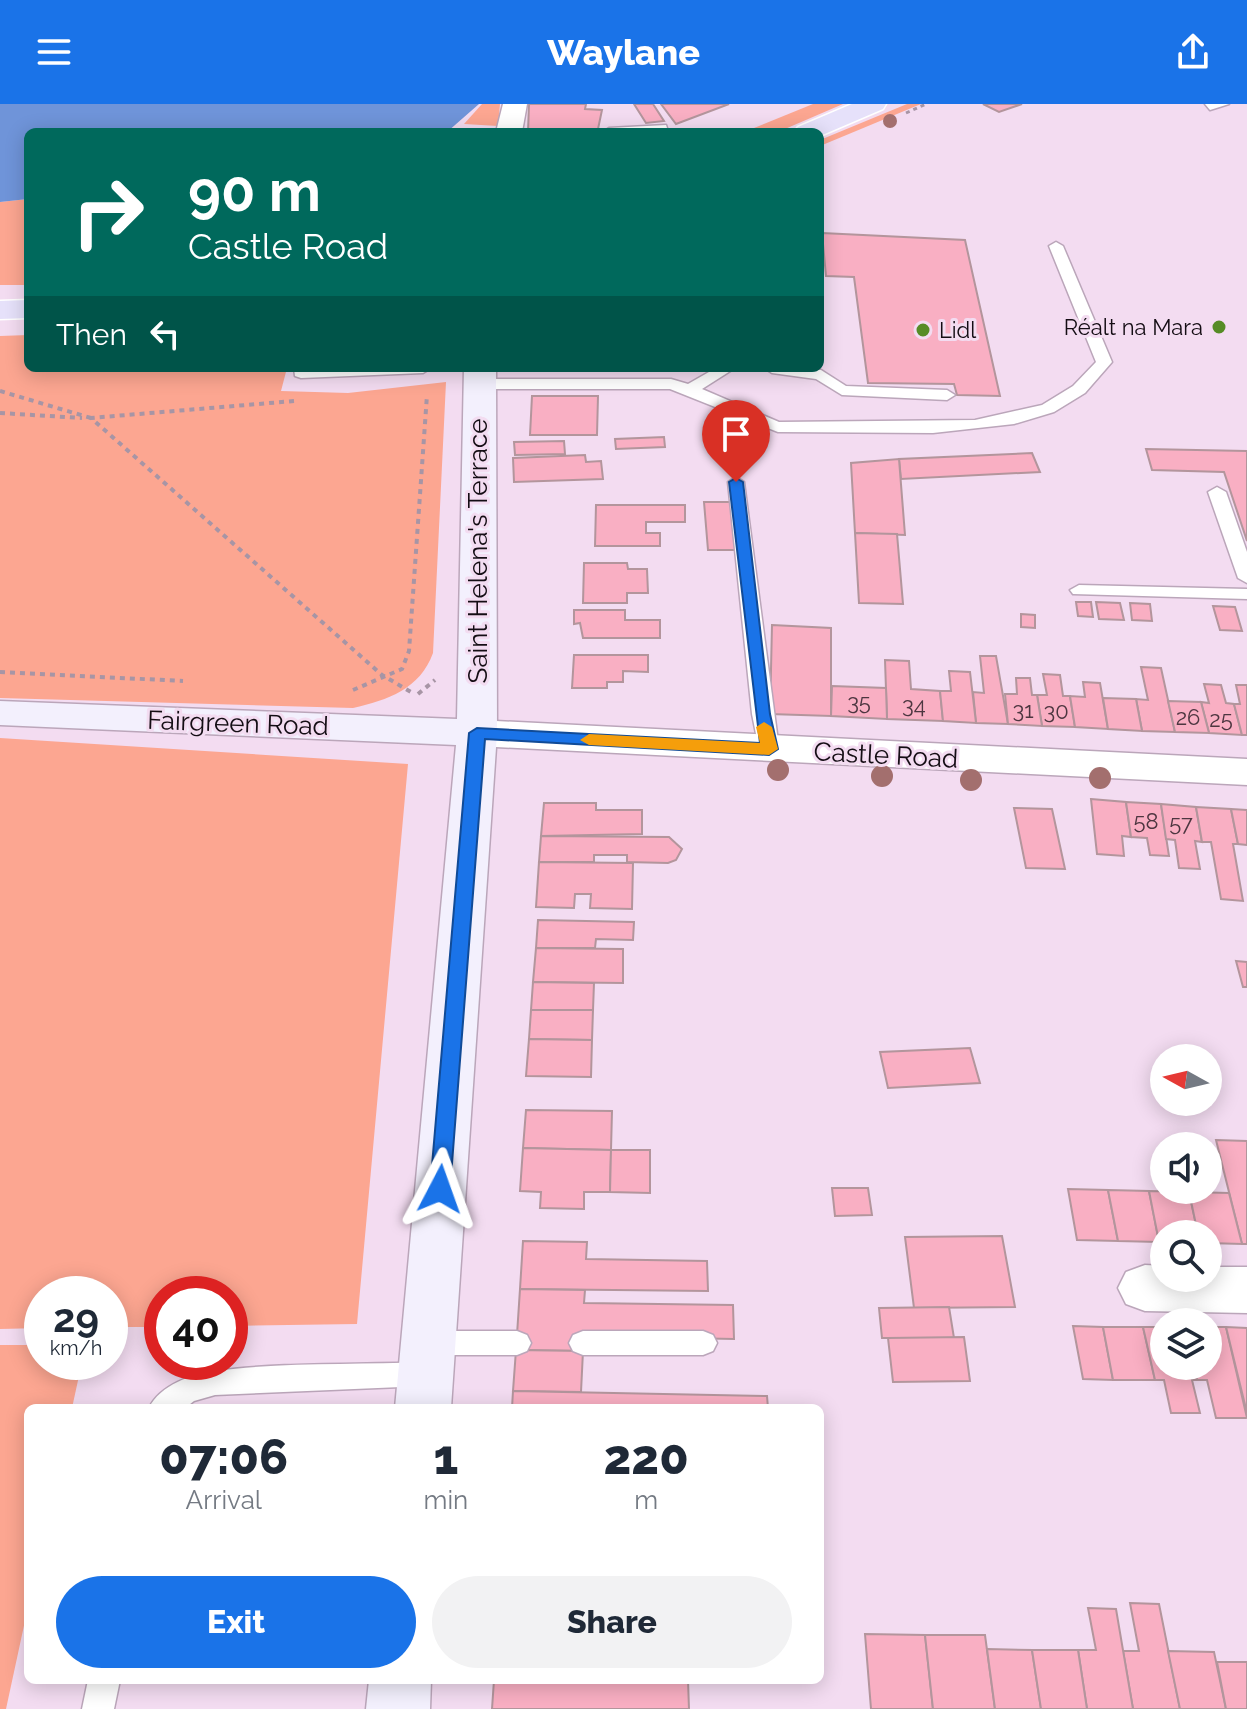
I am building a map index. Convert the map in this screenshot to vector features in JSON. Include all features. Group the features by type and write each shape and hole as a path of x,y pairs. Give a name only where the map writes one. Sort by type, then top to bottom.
{"main road":[{"path":"817,128 874,104"},
{"path":"0,310 24,309"},
{"name":"Saint Helena's Terrace","path":"425,1375 477,733 479,376"},
{"name":"Fairgreen Road","path":"0,713 477,733"},
{"path":"398,1709 400,1684"}],"street":[{"path":"510,128 515,104"},
{"name":"Castle Road","path":"477,733 1247,772"},
{"path":"1145,1288 1247,1290"}],"lane":[{"path":"479,376 671,384 691,389 752,421 778,427 978,426 1030,415 1074,395 1104,362 1056,246"},
{"path":"301,372 325,372"},
{"path":"691,389 720,372"},
{"path":"800,372 821,375 842,390 947,395"},
{"path":"736,482 762,714 769,749"},
{"path":"1217,492 1247,578"},
{"path":"1079,590 1247,594"},
{"path":"168,1404 186,1391 215,1383 425,1375 517,1343"},
{"path":"583,1343 703,1343"},
{"path":"98,1709 103,1684"}],"path":[{"path":"346,690 356,690 382,675 402,669 409,651 427,390"},
{"path":"0,391 91,418 382,675 416,696"},
{"path":"0,413 91,418 305,400"},
{"path":"0,672 199,682"}],"shaded area":[{"path":"482,104 500,104 498,126 464,124"},
{"path":"813,104 843,104 787,128 754,128"},
{"path":"907,104 921,104 824,144 824,138"},
{"path":"24,199 24,285 0,285 0,202"},
{"path":"24,335 24,372 286,372 281,391 348,393 446,382 433,653 420,676 390,697 353,708 0,698 0,336"},
{"path":"0,738 408,764 357,1324 248,1326 248,1276 144,1276 144,1327 128,1327 128,1276 24,1276 24,1328 0,1329"},
{"path":"0,1345 24,1345 24,1380 78,1380 73,1404 24,1404 24,1626 6,1709 0,1709"}],"water":[{"path":"0,104 479,104 452,128 24,128 24,199 0,202"}],"building":[{"path":"529,104 586,104 585,109 602,110 598,128 528,128"},
{"path":"634,104 653,104 664,121 646,123"},
{"path":"661,104 729,104 676,124"},
{"path":"983,104 1022,104 999,112"},
{"name":"Lidl","path":"824,233 965,240 1000,396 957,395 954,384 868,383 854,277 826,276"},
{"path":"532,396 598,396 597,435 530,435"},
{"path":"664,437 665,447 616,449 615,439"},
{"path":"564,441 565,454 515,455 514,442"},
{"path":"1146,449 1247,451 1247,541 1224,472 1152,470"},
{"path":"1032,453 1040,472 901,479 899,459"},
{"path":"585,455 586,462 601,461 603,479 514,482 513,458"},
{"path":"899,459 905,535 855,533 851,463"},
{"path":"704,502 732,502 736,550 708,550"},
{"path":"596,505 685,505 685,522 646,522 646,533 660,533 660,546 595,546"},
{"path":"855,533 897,534 903,604 859,603"},
{"path":"584,563 627,563 628,569 647,569 648,593 627,593 627,603 583,603"},
{"path":"1076,602 1091,602 1093,617 1078,616"},
{"path":"1096,602 1120,603 1124,620 1099,619"},
{"path":"1130,603 1150,604 1152,621 1132,620"},
{"path":"1213,606 1235,607 1242,631 1220,630"},
{"path":"574,610 625,610 625,620 660,620 660,638 583,638 580,623 574,624"},
{"path":"1021,614 1035,615 1035,628 1021,627"},
{"path":"772,625 831,628 831,716 770,714"},
{"path":"574,655 648,655 648,672 623,671 623,682 607,682 607,688 572,688"},
{"path":"980,656 996,656 1008,724 976,723 973,692 984,693"},
{"path":"885,660 909,661 911,689 940,691 943,721 887,719"},
{"path":"1141,667 1161,668 1175,732 1142,731 1136,699 1148,700"},
{"path":"949,671 970,672 976,723 943,721 940,691 951,691"},
{"path":"1043,674 1060,675 1063,696 1070,696 1075,727 1042,726 1037,695 1047,695"},
{"path":"1016,678 1030,678 1032,695 1037,695 1042,726 1008,724 1005,694 1017,694"},
{"path":"1083,682 1100,683 1108,729 1075,727 1070,696 1085,697"},
{"path":"1204,684 1221,685 1226,703 1234,704 1242,735 1209,733 1201,702 1209,703"},
{"path":"1236,685 1247,685 1247,735 1242,735 1234,704 1240,704"},
{"path":"832,686 886,688 887,719 831,716"},
{"path":"1103,698 1136,699 1142,731 1108,729"},
{"path":"1168,701 1201,702 1209,733 1175,732"},
{"path":"1091,799 1126,802 1131,837 1122,836 1124,856 1097,854"},
{"path":"1126,802 1161,804 1169,856 1150,855 1147,838 1131,837"},
{"path":"544,803 596,803 596,810 642,810 642,834 541,836"},
{"path":"1161,804 1196,807 1202,842 1195,841 1200,869 1179,868 1175,840 1166,839"},
{"path":"1196,807 1231,809 1238,844 1233,844 1243,901 1221,899 1211,842 1202,842"},
{"path":"1014,808 1052,809 1065,869 1026,868"},
{"path":"1231,809 1247,810 1247,845 1238,844"},
{"path":"541,836 669,837 682,849 676,860 668,863 627,862 627,855 594,855 594,862 539,862"},
{"path":"539,862 633,863 632,909 590,908 591,894 575,894 574,908 536,907"},
{"path":"538,920 634,922 633,940 596,939 595,948 536,948"},
{"path":"536,948 623,949 623,983 533,982"},
{"path":"1236,961 1247,962 1247,987 1243,987"},
{"path":"533,982 594,983 593,1010 531,1010"},
{"path":"531,1010 593,1010 592,1040 529,1039"},
{"path":"529,1039 592,1040 591,1077 526,1076"},
{"path":"970,1048 980,1083 888,1088 880,1052"},
{"path":"526,1110 612,1111 611,1150 523,1148"},
{"path":"1222,1140 1247,1141 1247,1244 1242,1244 1222,1164"},
{"path":"523,1148 611,1150 610,1192 584,1192 584,1209 540,1208 541,1192 520,1191"},
{"path":"611,1150 650,1150 650,1193 610,1192"},
{"path":"832,1188 868,1188 872,1215 835,1216"},
{"path":"1068,1189 1108,1190 1118,1241 1077,1240"},
{"path":"1108,1190 1149,1191 1155,1220 1150,1220 1150,1242 1118,1241"},
{"path":"1222,1193 1229,1193 1242,1244 1222,1243 1222,1220 1195,1220 1192,1204 1222,1204"},
{"path":"1152,1204 1192,1204 1195,1220 1155,1220"},
{"path":"1002,1236 1015,1307 914,1308 905,1237"},
{"path":"523,1241 587,1242 586,1259 707,1261 708,1291 520,1289"},
{"path":"520,1289 585,1290 584,1303 733,1305 734,1339 583,1336 583,1351 516,1350"},
{"path":"949,1307 954,1338 882,1338 879,1308"},
{"path":"1073,1326 1103,1327 1113,1380 1083,1379"},
{"path":"1103,1327 1143,1327 1150,1358 1150,1380 1113,1380"},
{"path":"1143,1327 1150,1327 1150,1358"},
{"path":"1222,1327 1226,1327 1247,1418 1216,1418 1207,1380 1222,1380"},
{"path":"1226,1327 1247,1328 1247,1413"},
{"path":"964,1337 970,1381 893,1382 888,1338"},
{"path":"516,1350 583,1351 581,1392 513,1391"},
{"path":"1164,1380 1192,1380 1200,1413 1171,1413"},
{"path":"513,1391 767,1396 768,1404 512,1404"},
{"path":"1130,1603 1159,1604 1180,1709 1133,1709 1123,1651 1139,1651"},
{"path":"1088,1608 1116,1609 1133,1709 1087,1709 1078,1650 1096,1650"},
{"path":"865,1634 925,1635 933,1709 871,1709"},
{"path":"925,1635 985,1635 995,1709 933,1709"},
{"path":"987,1649 1032,1650 1041,1709 995,1709"},
{"path":"1032,1650 1078,1650 1087,1709 1041,1709"},
{"path":"1168,1651 1214,1652 1226,1709 1180,1709"},
{"path":"1217,1662 1247,1662 1247,1709 1226,1709"},
{"path":"494,1684 688,1684 689,1709 492,1709"}],"slow traffic":[{"path":"589,740 769,749 764,727"}],"place":[{"name":"Réalt na Mara","path":"1219,327"},
{"name":"Lidl","path":"923,330"}],"route":[{"path":"440,1189 477,733 769,749 762,714 736,482"}]}
